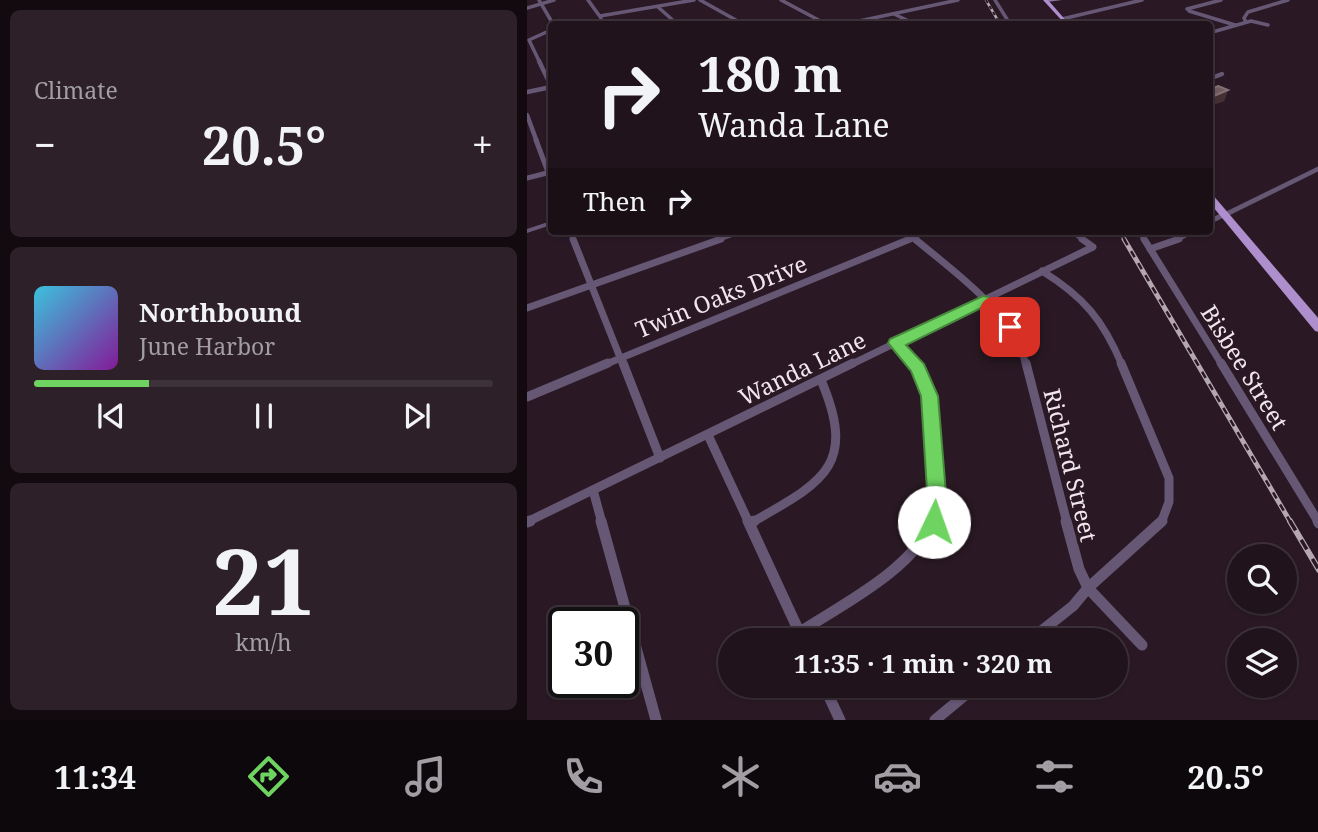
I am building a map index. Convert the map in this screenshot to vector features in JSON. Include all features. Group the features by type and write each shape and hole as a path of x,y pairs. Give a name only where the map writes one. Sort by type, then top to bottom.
{"main road":[{"path":"1047,2 1061,0"},
{"path":"1047,2 1063,21"},
{"path":"1213,201 1318,328"}],"street":[{"path":"527,8 554,0"},
{"path":"588,0 600,16 600,21"},
{"path":"600,16 640,7 694,0"},
{"path":"700,0 738,21"},
{"path":"781,0 820,21"},
{"path":"867,21 958,0"},
{"path":"995,0 1008,21"},
{"path":"1068,21 1142,0"},
{"path":"1221,0 1187,9 1235,25"},
{"path":"1246,22 1244,16 1250,11 1288,0"},
{"path":"540,2 551,21"},
{"path":"658,6 674,21"},
{"path":"894,14 908,21"},
{"path":"1213,32 1246,22 1268,24"},
{"path":"548,31 529,40 548,80"},
{"path":"1213,77 1222,74"},
{"path":"527,92 548,87"},
{"path":"527,115 548,167"},
{"path":"1213,220 1318,168"},
{"path":"527,178 548,173"},
{"path":"527,230 548,224"},
{"path":"572,235 660,458"},
{"path":"527,308 732,235"},
{"name":"Twin Oaks Drive","path":"527,397 908,235"},
{"name":"Richard Street","path":"911,235 1010,327 1020,344 1072,550 1088,588"},
{"name":"Wanda Lane","path":"527,522 1093,247 1076,235"},
{"name":"Bisbee Street","path":"1142,235 1318,523"},
{"path":"1151,249 1185,235"},
{"path":"1042,271 1076,293 1100,320 1147,421 1169,478 1169,502 1163,520 1088,588 1073,606 1045,628"},
{"path":"812,628 899,565 915,550 934,522 938,506 930,396 918,368 896,343"},
{"path":"750,523 816,483 833,460 837,425 834,410 821,380"},
{"path":"708,435 797,628"},
{"path":"593,489 656,720"},
{"path":"1088,588 1142,645"},
{"path":"830,698 840,720"},
{"path":"935,720 962,698"}],"building":[{"path":"1218,86 1228,90 1214,96 1213,88"}],"railway":[{"path":"986,0 998,21"},
{"path":"1122,235 1125,240"},
{"path":"1124,239 1291,523"},
{"path":"1290,521 1319,570"}],"route":[{"path":"934,522 938,506 930,396 918,368 896,343 983,301 1010,327"}]}
